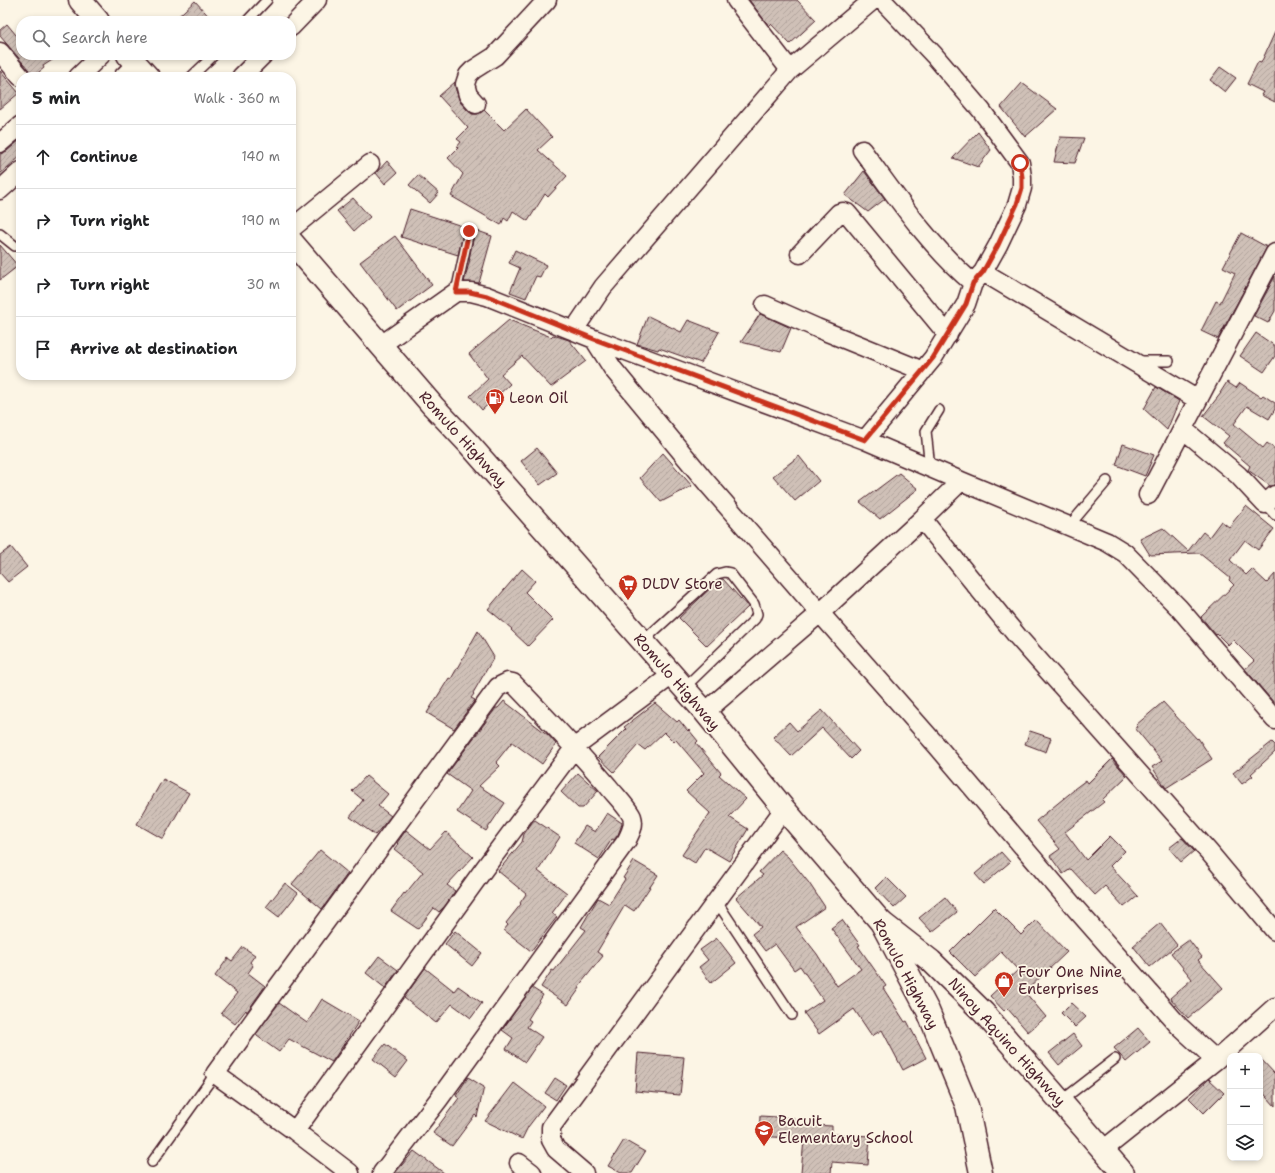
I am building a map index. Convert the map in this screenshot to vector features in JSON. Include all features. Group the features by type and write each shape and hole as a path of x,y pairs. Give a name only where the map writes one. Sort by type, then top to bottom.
{"main road":[{"path":"80,0 94,16"},
{"name":"Romulo Highway","path":"296,247 433,406 473,449 705,712 784,809 881,922 928,1011 967,1106 981,1173"},
{"name":"Ninoy Aquino Highway","path":"881,922 931,962 983,1012 1123,1173"}],"street":[{"path":"296,21 317,0"},
{"path":"476,104 468,95 465,84 468,75 473,70 495,56 547,0"},
{"path":"736,0 790,70"},
{"path":"574,330 603,286 790,70 873,0"},
{"path":"865,440 923,371 948,335 966,304 978,278 998,245 1017,204 1022,188 1020,163 981,110 934,55 882,0"},
{"path":"0,52 17,72"},
{"path":"83,72 96,60"},
{"path":"246,72 258,60"},
{"path":"1,140 16,129"},
{"path":"862,150 912,217 956,268 978,278 1132,361 1198,400"},
{"path":"296,225 370,164"},
{"path":"0,190 16,176"},
{"path":"800,254 839,213 847,213 948,335"},
{"path":"1148,495 1275,253"},
{"path":"381,345 456,292 470,292 487,296 594,339 865,440 1107,542 1125,553 1179,608 1275,720"},
{"path":"765,305 923,371"},
{"path":"594,339 613,369 707,483 938,747 1076,909 1174,1020 1216,1060"},
{"path":"1183,429 1272,505"},
{"path":"705,712 820,613 961,481"},
{"path":"922,519 1018,637 1209,852 1275,931"},
{"path":"295,1131 488,863 575,747 678,681"},
{"path":"350,1173 295,1131 215,1074 498,687 508,682 513,683 575,747 632,817 632,831 440,1099 382,1173"},
{"path":"577,1171 556,1149 551,1140 551,1127 784,809"},
{"path":"1103,1150 1216,1060 1275,1007"}],"lane":[{"path":"252,16 267,0"},
{"path":"196,72 209,60"},
{"path":"456,292 469,231"},
{"path":"0,234 15,246"},
{"path":"1132,361 1169,361"},
{"path":"930,468 926,431 939,410"},
{"path":"1069,526 1107,481"},
{"path":"642,642 717,574 722,572 730,573 754,604 757,614 755,619 678,681"},
{"path":"716,902 792,1015"},
{"path":"1061,1101 1115,1059"},
{"path":"152,1162 215,1074"}],"building":[{"path":"749,0 797,0 816,20 790,44 771,24 769,26"},
{"path":"195,1 208,16 178,16"},
{"path":"7,24 16,35 16,55 0,36 0,30"},
{"path":"1275,32 1275,102 1261,95 1263,92 1247,84 1258,62 1261,63"},
{"path":"20,60 52,60 43,66 44,68 39,72 31,72"},
{"path":"1220,67 1236,78 1225,92 1210,80"},
{"path":"0,71 16,90 16,96 0,109"},
{"path":"455,82 455,87 460,102 472,114 478,114 484,110 504,130 526,109 552,137 538,150 567,176 548,197 545,194 528,221 513,211 508,221 504,218 501,225 451,196 463,174 448,158 458,148 457,147 461,142 457,139 468,128 439,96"},
{"path":"1022,83 1057,109 1025,137 1001,107"},
{"path":"978,132 991,150 978,167 953,158"},
{"path":"1060,137 1084,138 1075,163 1054,162"},
{"path":"16,143 16,160 0,174 0,154 7,151"},
{"path":"387,161 397,173 385,184 376,173"},
{"path":"864,171 885,199 868,212 845,195"},
{"path":"418,175 439,193 430,203 409,185"},
{"path":"353,198 370,217 354,231 337,211"},
{"path":"410,209 465,227 458,255 401,237"},
{"path":"475,230 492,236 479,283 464,282 470,259"},
{"path":"1241,233 1267,247 1218,339 1201,331 1216,301 1220,303 1235,273 1223,267"},
{"path":"395,236 432,285 397,311 360,262"},
{"path":"0,245 16,264 16,268 0,280"},
{"path":"515,250 546,265 540,277 536,276 526,298 510,292 520,268 509,263"},
{"path":"1275,276 1275,311 1268,323 1254,316"},
{"path":"760,314 791,328 781,352 741,342"},
{"path":"648,316 681,332 688,320 719,332 701,363 659,348 658,350 637,344"},
{"path":"509,320 551,337 553,335 569,340 586,361 551,387 522,356 501,374 510,384 482,410 470,396 488,379 469,354"},
{"path":"1256,333 1275,346 1275,356 1264,372 1240,356"},
{"path":"1227,382 1236,388 1240,383 1261,397 1263,395 1275,403 1275,409 1269,419 1247,406 1234,424 1263,448 1267,443 1275,449 1275,485 1270,486 1248,470 1250,466 1223,443 1229,436 1203,416 1221,393"},
{"path":"1156,387 1179,401 1167,430 1144,409"},
{"path":"1123,444 1154,455 1145,476 1116,465"},
{"path":"537,448 557,473 540,485 521,461"},
{"path":"663,453 692,486 661,502 640,478"},
{"path":"799,456 819,481 795,501 773,476"},
{"path":"899,473 918,489 880,519 860,502"},
{"path":"1246,506 1274,529 1258,550 1245,540 1230,560 1246,575 1252,569 1267,583 1275,574 1275,704 1245,669 1254,661 1233,640 1228,645 1217,634 1216,635 1201,617 1234,585 1229,580 1230,578 1199,553 1150,555 1140,539 1163,528 1188,551 1203,532 1209,537 1221,521 1229,527"},
{"path":"11,547 27,567 8,582 0,573 0,555"},
{"path":"522,569 535,581 525,592 553,620 528,646 511,630 512,629 488,609"},
{"path":"720,579 723,579 748,607 707,646 679,618"},
{"path":"478,631 494,657 473,693 474,694 471,698 475,700 454,729 427,713 449,678 451,679"},
{"path":"504,701 548,735 556,744 542,764 512,742 496,762 500,766 479,786 505,803 486,831 457,812 471,791 447,774 496,708 498,708"},
{"path":"1163,702 1197,739 1198,738 1212,759 1166,788 1152,767 1162,761 1135,728 1138,727 1136,725"},
{"path":"655,703 677,722 679,720 688,731 689,730 698,741 696,743 721,773 719,775 746,799 729,817 748,829 729,861 705,847 695,863 682,855 710,813 686,791 704,773 676,740 674,742 664,732 645,750 638,745 614,772 598,757 626,729 624,727"},
{"path":"822,710 859,751 851,759 822,728 791,756 773,737 789,722 797,731"},
{"path":"1030,731 1051,738 1046,752 1025,744"},
{"path":"1272,742 1275,745 1275,752 1251,774 1253,776 1242,784 1233,773"},
{"path":"1112,759 1127,776 1102,800 1104,802 1065,832 1086,860 1110,836 1125,851 1110,866 1138,896 1124,907 1105,886 1095,895 1071,869 1063,874 1050,856 1060,849 1036,821 1086,780 1088,783"},
{"path":"578,773 598,791 583,808 578,808 561,792"},
{"path":"366,776 388,794 378,806 391,816 375,835 350,817 363,800 352,791"},
{"path":"163,779 189,793 163,839 137,824"},
{"path":"607,813 622,824 618,835 614,840 612,839 599,859 574,843 585,826 595,832"},
{"path":"535,820 560,837 538,871 567,893 552,913 557,917 531,951 504,930 508,925 506,923 521,904 520,903 526,894 498,871 522,842 524,834"},
{"path":"406,830 430,849 446,832 473,857 447,885 455,891 445,906 439,912 434,908 418,929 391,911 404,893 405,894 423,872 394,849"},
{"path":"1182,838 1194,851 1181,862 1169,848"},
{"path":"320,850 348,873 322,909 292,884"},
{"path":"780,850 788,857 809,883 825,907 796,927 817,954 837,986 861,969 831,928 842,920 886,986 883,988 905,1022 907,1021 926,1058 903,1070 882,1030 872,1036 854,1009 819,1034 804,1013 823,1000 800,966 794,970 775,944 765,951 752,934 761,927 736,898 763,875 759,872"},
{"path":"1001,852 1010,862 984,884 975,874"},
{"path":"634,861 658,875 634,911 625,905 597,952 603,956 578,987 580,988 568,1005 541,987 552,970 554,971 586,930 581,927 598,898 609,904 625,879 623,878"},
{"path":"886,877 906,897 894,908 875,888"},
{"path":"285,883 298,893 279,917 266,907"},
{"path":"945,897 957,912 932,932 919,918"},
{"path":"994,908 1021,935 1036,920 1067,952 1025,992 1046,1017 1028,1032 1007,1008 1004,1011 990,996 1018,970 1001,952 975,977 950,952"},
{"path":"1160,923 1177,945 1150,967 1133,946"},
{"path":"455,931 482,953 472,966 445,944"},
{"path":"717,938 736,963 711,983 699,967 708,960 700,950"},
{"path":"1189,940 1202,957 1198,960 1223,988 1188,1018 1170,998 1192,979 1171,953"},
{"path":"243,947 255,955 250,962 253,966 248,973 265,986 247,1012 246,1010 235,1024 221,1013 237,993 215,976 228,958 232,961"},
{"path":"379,956 398,970 385,988 366,973"},
{"path":"425,968 454,991 458,986 482,1003 471,1018 452,1004 436,1023 404,998"},
{"path":"532,988 543,995 528,1019 531,1021 527,1027 542,1037 525,1062 506,1049 513,1038 502,1030"},
{"path":"322,999 359,1021 332,1062 289,1039 279,1052 257,1036 256,1034 279,1003 307,1023"},
{"path":"1071,1003 1086,1017 1075,1027 1061,1013"},
{"path":"1138,1028 1150,1042 1126,1062 1114,1048"},
{"path":"1073,1034 1082,1046 1059,1065 1049,1053"},
{"path":"385,1044 408,1061 396,1077 373,1059"},
{"path":"638,1053 684,1057 680,1095 635,1091"},
{"path":"1263,1061 1275,1074 1275,1106 1263,1092"},
{"path":"468,1077 484,1087 477,1117 475,1115 452,1146 433,1133 459,1098 456,1096"},
{"path":"555,1078 566,1085 556,1100 545,1093"},
{"path":"1209,1079 1224,1093 1204,1113 1189,1098"},
{"path":"514,1083 544,1106 528,1127 522,1139 485,1121"},
{"path":"760,1116 794,1118 794,1124 832,1126 832,1134 870,1136 868,1165 832,1162 831,1173 801,1173 804,1139 759,1136"},
{"path":"624,1140 645,1152 632,1173 621,1173 608,1166"},
{"path":"414,1151 444,1173 395,1173"}],"place":[{"name":"Leon Oil","path":"495,415"},
{"name":"DLDV Store","path":"628,601"},
{"name":"Four One Nine Enterprises","path":"1004,998"},
{"name":"Bacuit Elementary School","path":"764,1147"}],"route":[{"path":"469,231 456,292 470,292 487,296 594,339 865,440 933,358 966,304 971,293 973,283 983,272 998,245 1017,204 1022,188 1022,170 1020,163"}]}
